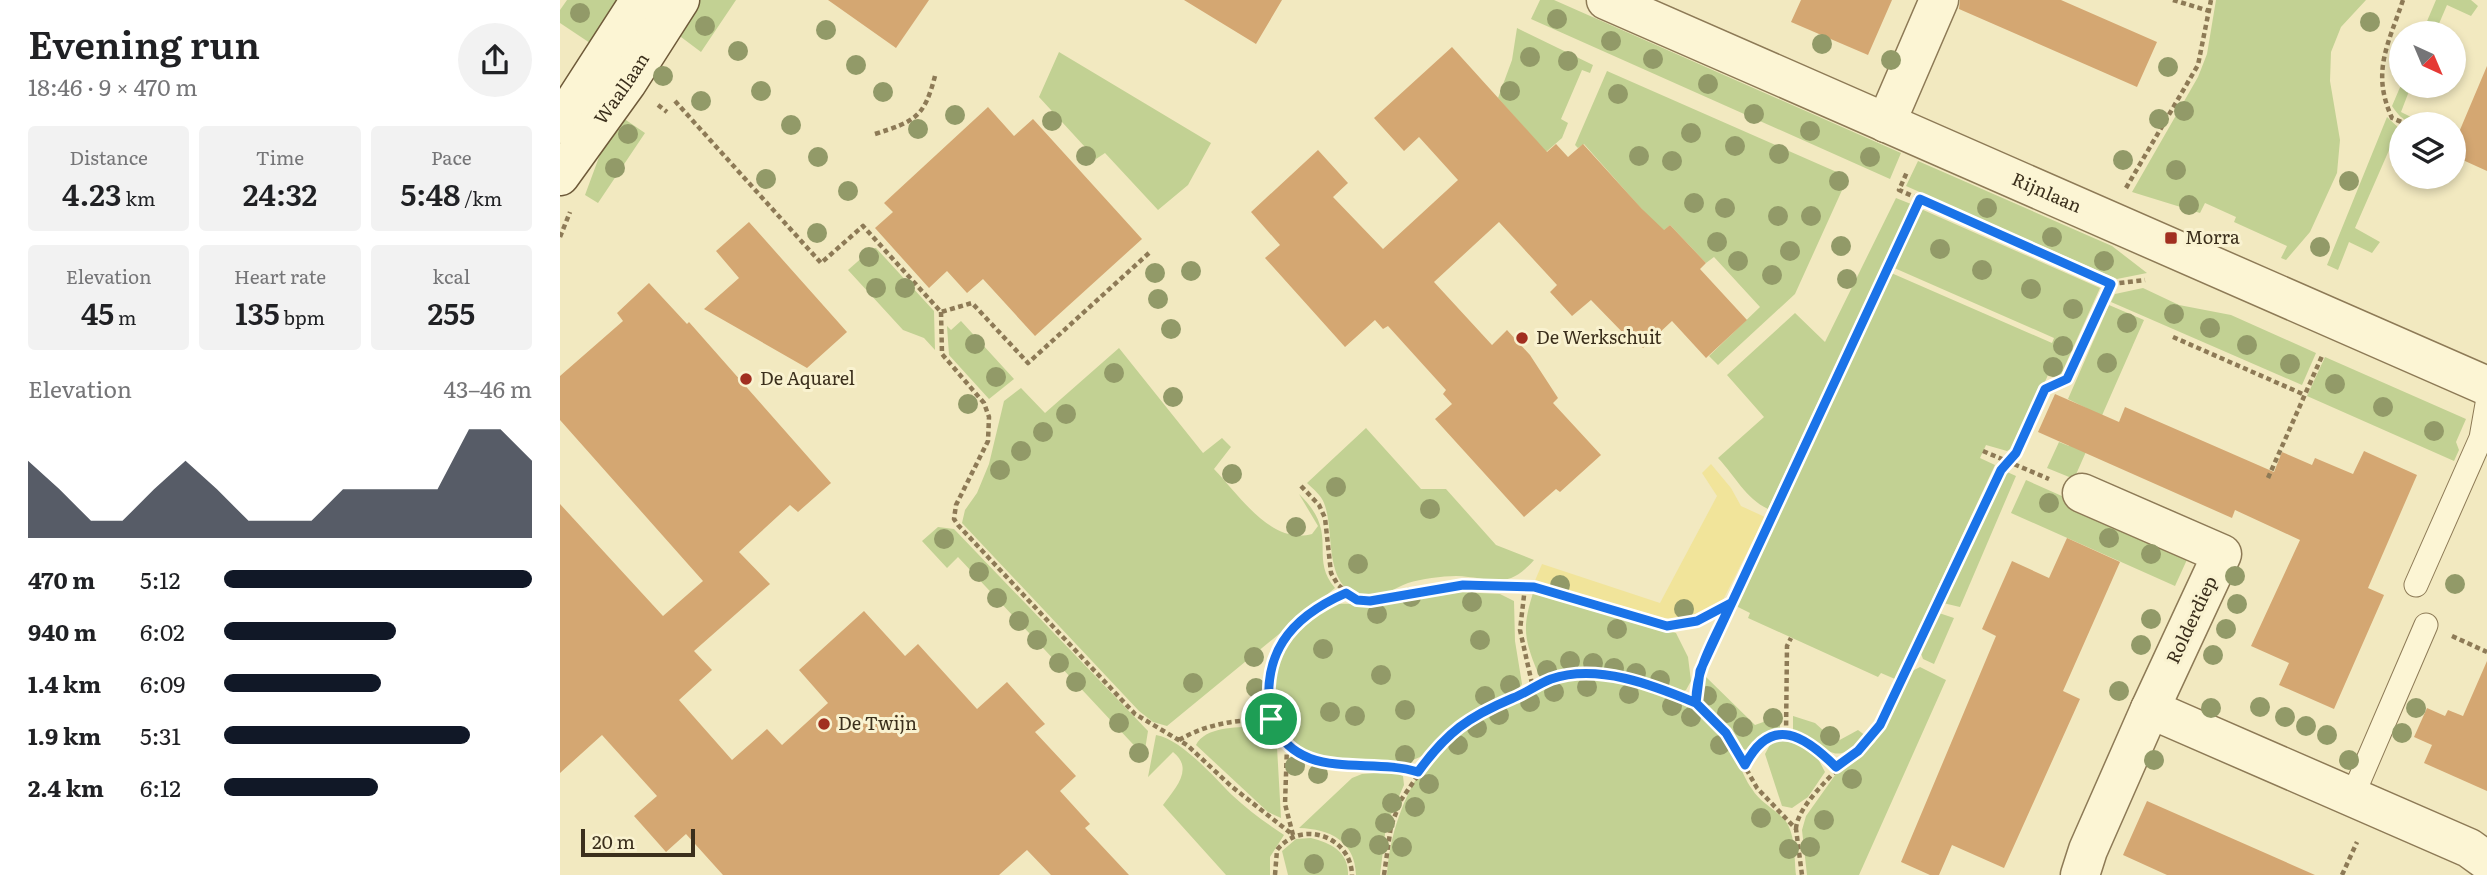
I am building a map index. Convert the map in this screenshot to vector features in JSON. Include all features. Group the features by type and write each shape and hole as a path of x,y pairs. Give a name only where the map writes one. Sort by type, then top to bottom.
{"street":[{"name":"Waallaan","path":"560,124 640,0"},
{"name":"Waallaan","path":"560,176 627,83 680,0"},
{"name":"Rijnlaan","path":"1606,0 2487,386"},
{"path":"1886,123 1939,0"},
{"name":"Rolderdiep","path":"2080,875 2088,850 2150,709 2222,554 2082,494"},
{"path":"2150,709 2469,848 2487,861"}],"lane":[{"path":"2416,585 2481,438 2487,404"},
{"path":"2352,797 2426,625"}],"path":[{"path":"2173,0 2209,11"},
{"path":"2107,220 2194,73 2211,0"},
{"path":"2390,112 2380,84 2381,63 2403,0"},
{"path":"875,134 909,123 927,107 935,76"},
{"path":"675,101 821,263 863,226 941,312 942,354 984,403 989,417 988,441 956,505 954,519 1135,714 1179,740 1251,803 1293,835"},
{"path":"1802,875 1796,829 1801,811 1836,767 1858,751 1880,725 2001,470 2016,453 2045,389 2067,379 2111,284 1899,190 1923,139"},
{"path":"1696,703 1700,671 1920,199"},
{"path":"941,312 972,303 1028,363 1149,253"},
{"path":"2268,478 2337,320"},
{"path":"2173,337 2305,395"},
{"path":"1983,451 2082,494"},
{"path":"1301,486 1319,505 1325,518 1328,564 1338,585 1357,600 1370,601 1463,585 1525,587 1667,626 1697,621 1731,603"},
{"path":"1525,587 1520,630 1533,688"},
{"path":"1346,593 1325,602 1288,632 1279,644 1270,668 1268,704 1277,734 1287,746 1300,754 1338,765 1397,767 1418,772"},
{"path":"1786,734 1787,646 1791,638"},
{"path":"1384,875 1391,826 1401,800 1443,739 1465,720 1567,675 1592,673 1634,681 1696,703 1726,733 1757,788 1796,829"},
{"path":"1179,740 1217,723 1271,719"},
{"path":"1745,765 1764,743 1786,734 1809,741 1836,767"},
{"path":"1287,746 1285,804 1293,835"},
{"path":"1275,875 1277,850 1293,835 1304,833 1332,840 1348,855 1352,875"}],"green space":[{"path":"567,0 622,0 593,45 560,23 560,10"},
{"path":"699,0 736,0 701,52 677,34"},
{"path":"1540,0 1554,0 1901,153 1890,179 1531,19"},
{"path":"2216,0 2366,0 2341,27 2331,52 2330,81 2340,140 2337,173 2310,232 2286,260 2281,258 2287,246 2234,222 2236,217 2205,203 2200,213 2132,192 2198,77 2207,54"},
{"path":"2436,0 2471,0 2478,6 2471,16 2447,5 2440,21 2427,21"},
{"path":"1517,28 1593,65 1590,73 1582,70 1561,119 1568,123 1562,138 1546,152 1498,98 1512,60"},
{"path":"1059,52 1211,143 1188,185 1158,210 1105,153 1096,159 1039,97"},
{"path":"1607,71 1848,177 1795,294 1718,365 1709,356 1760,307 1714,257 1706,263 1670,225 1662,232 1584,144 1578,148 1575,145"},
{"path":"2395,98 2406,98 2401,112 2397,112 2392,106"},
{"path":"620,116 645,133 598,203 585,195 602,149"},
{"path":"2387,117 2389,150 2355,228 2380,242 2372,253 2349,242 2338,270 2327,265"},
{"path":"1918,161 2112,246 2147,273 2117,279 1906,186"},
{"path":"1896,198 1911,204 1768,509 1747,493 1718,458 1764,417 1727,375 1795,313 1825,342"},
{"path":"1921,209 2100,288 2059,379 2048,375 2016,446 2007,451 1986,445 1980,458 1995,465 1895,679 1881,673 1878,677 1748,618 1750,613 1736,606 1889,272 2052,343 2054,338 1892,267"},
{"path":"876,248 934,311 935,350 924,338 903,330 848,270"},
{"path":"2143,288 2179,305 2231,315 2316,353 2302,385 2111,302 2115,294"},
{"path":"2109,305 2144,320 2074,479 2047,468 2059,442 2069,446 2086,408 2068,399"},
{"path":"961,321 1014,379 989,399 949,355 947,326 951,330"},
{"path":"1119,348 1203,453 1222,438 1231,447 1214,469 1257,515 1283,532 1312,534 1318,526 1299,494 1319,521 1324,565 1335,588 1167,726 1153,722 1139,711 962,523 965,510 977,493 989,464 1004,401 1021,388 1045,413"},
{"path":"2325,357 2466,419 2456,442 2459,450 2454,461 2307,396"},
{"path":"1366,428 1421,489 1446,489 1496,545 1534,560 1524,570 1506,579 1444,577 1408,583 1373,597 1353,593 1343,585 1337,573 1324,503 1307,483"},
{"path":"2005,471 2016,476 1960,607 1943,603"},
{"path":"2026,480 2190,553 2175,586 2011,513"},
{"path":"938,527 954,529 1148,731 1144,756 958,557 947,568 922,541"},
{"path":"1460,592 1500,594 1514,601 1515,641 1522,684 1518,689 1463,718 1426,753 1407,761 1376,764 1334,760 1307,751 1292,740 1276,713 1274,681 1283,650 1292,636 1314,614 1332,605 1381,603"},
{"path":"1533,593 1676,633 1688,657 1691,681 1686,690 1678,693 1630,676 1605,671 1570,671 1542,677 1533,661 1526,633 1527,615"},
{"path":"1939,613 1954,618 1934,664 1923,659 1920,651"},
{"path":"1920,667 1946,680 1859,875 1807,875 1802,830 1806,816 1838,771 1859,758 1875,742 1910,672"},
{"path":"1705,676 1755,725 1780,716 1780,732 1748,750 1741,749 1730,729 1701,702"},
{"path":"1589,677 1651,690 1688,707 1705,719 1732,751 1755,794 1787,823 1794,845 1796,875 1387,875 1393,834 1408,794 1418,775 1444,742 1467,724 1483,716 1555,685"},
{"path":"1793,716 1815,723 1836,742 1858,730 1866,736 1843,753 1836,753 1793,731"},
{"path":"1254,727 1268,734 1277,747 1281,818 1268,812 1196,745 1200,739 1214,731"},
{"path":"1156,735 1186,751 1238,801 1284,835 1270,857 1270,875 1226,875 1163,805 1177,786 1182,765 1173,752 1148,777"},
{"path":"1788,737 1813,749 1825,772 1808,797 1792,808 1782,806 1765,754 1772,741"},
{"path":"1394,772 1403,776 1404,785 1386,826 1380,875 1356,875 1351,853 1339,839 1321,831 1299,828 1352,778 1362,774"},
{"path":"1311,838 1325,843 1342,855 1348,867 1348,875 1288,875 1282,851 1296,839"}],"sand":[{"path":"1711,464 1731,488 1741,506 1765,517 1721,604 1715,609 1696,619 1668,622 1534,583 1542,564 1660,603 1717,496 1702,473"}],"building":[{"path":"828,0 929,0 896,48"},
{"path":"1184,0 1282,0 1256,44"},
{"path":"1801,0 1892,0 1868,55 1791,22"},
{"path":"1960,0 2061,0 2157,42 2137,87 1959,9"},
{"path":"1452,47 1547,152 1556,144 1568,157 1583,144 1642,209 1664,230 1670,225 1706,263 1700,269 1747,320 1706,358 1672,321 1643,348 1631,332 1626,336 1591,300 1572,316 1550,292 1557,285 1499,222 1434,282 1492,345 1507,330 1530,355 1558,398 1553,403 1601,455 1560,492 1556,489 1524,517 1435,419 1452,404 1443,394 1446,390 1388,326 1383,329 1375,320 1345,347 1265,258 1280,245 1251,212 1318,150 1348,183 1333,197 1383,249 1458,180 1419,137 1404,151 1374,118"},
{"path":"2487,66 2487,171 2466,161 2466,116"},
{"path":"988,107 1014,136 1033,119 1142,239 1035,336 983,279 967,293 947,271 929,288 875,228 893,212 884,203"},
{"path":"749,222 847,332 807,368 704,309 739,278 716,251"},
{"name":"De Twijn","path":"649,283 687,324 689,322 831,483 798,512 790,505 739,552 770,584 694,651 712,670 679,700 732,760 767,729 782,745 828,703 799,670 864,611 905,656 918,644 977,709 1007,682 1045,724 1035,732 1076,776 1060,791 1090,824 1085,828 1129,875 1051,875 1027,850 999,875 723,875 686,834 666,852 634,816 657,796 602,735 560,773 560,504 663,616 703,581 560,420 560,376 623,321 617,313"},
{"path":"2055,394 2119,422 2125,407 2274,472 2282,452 2312,465 2315,458 2353,474 2364,451 2417,475 2368,588 2384,595 2334,709 2279,685 2289,663 2251,646 2300,540 2235,510 2232,518 2038,432"},
{"path":"2067,538 2120,562 2063,691 2080,699 2004,868 1952,845 1939,875 1930,875 1901,862 1996,636 1982,629 2012,561 2049,578"},
{"path":"2487,661 2487,791 2424,763 2432,745 2414,737 2427,708 2445,716 2448,710 2463,716"},
{"path":"2147,801 2315,875 2167,875 2123,855"}],"place":[{"name":"Morra","path":"2171,238"},
{"name":"De Werkschuit","path":"1522,338"},
{"name":"De Aquarel","path":"746,379"},
{"name":"De Twijn","path":"824,724"}],"route":[{"path":"1271,719 1268,704 1270,668 1279,644 1288,632 1325,602 1346,593 1357,600 1370,601 1429,588 1463,585 1534,587 1667,626 1697,621 1715,614 1731,603 1700,671 1695,688 1696,703 1726,733 1745,765 1764,743 1790,734 1800,736 1818,747 1836,767 1858,751 1880,725 2001,470 2016,453 2045,389 2067,379 2111,284 1920,199 1700,671 1695,688 1696,703 1634,681 1592,673 1550,679 1465,720 1443,739 1418,772 1397,767 1359,768 1318,761 1287,746 1277,734 1271,719"}]}
